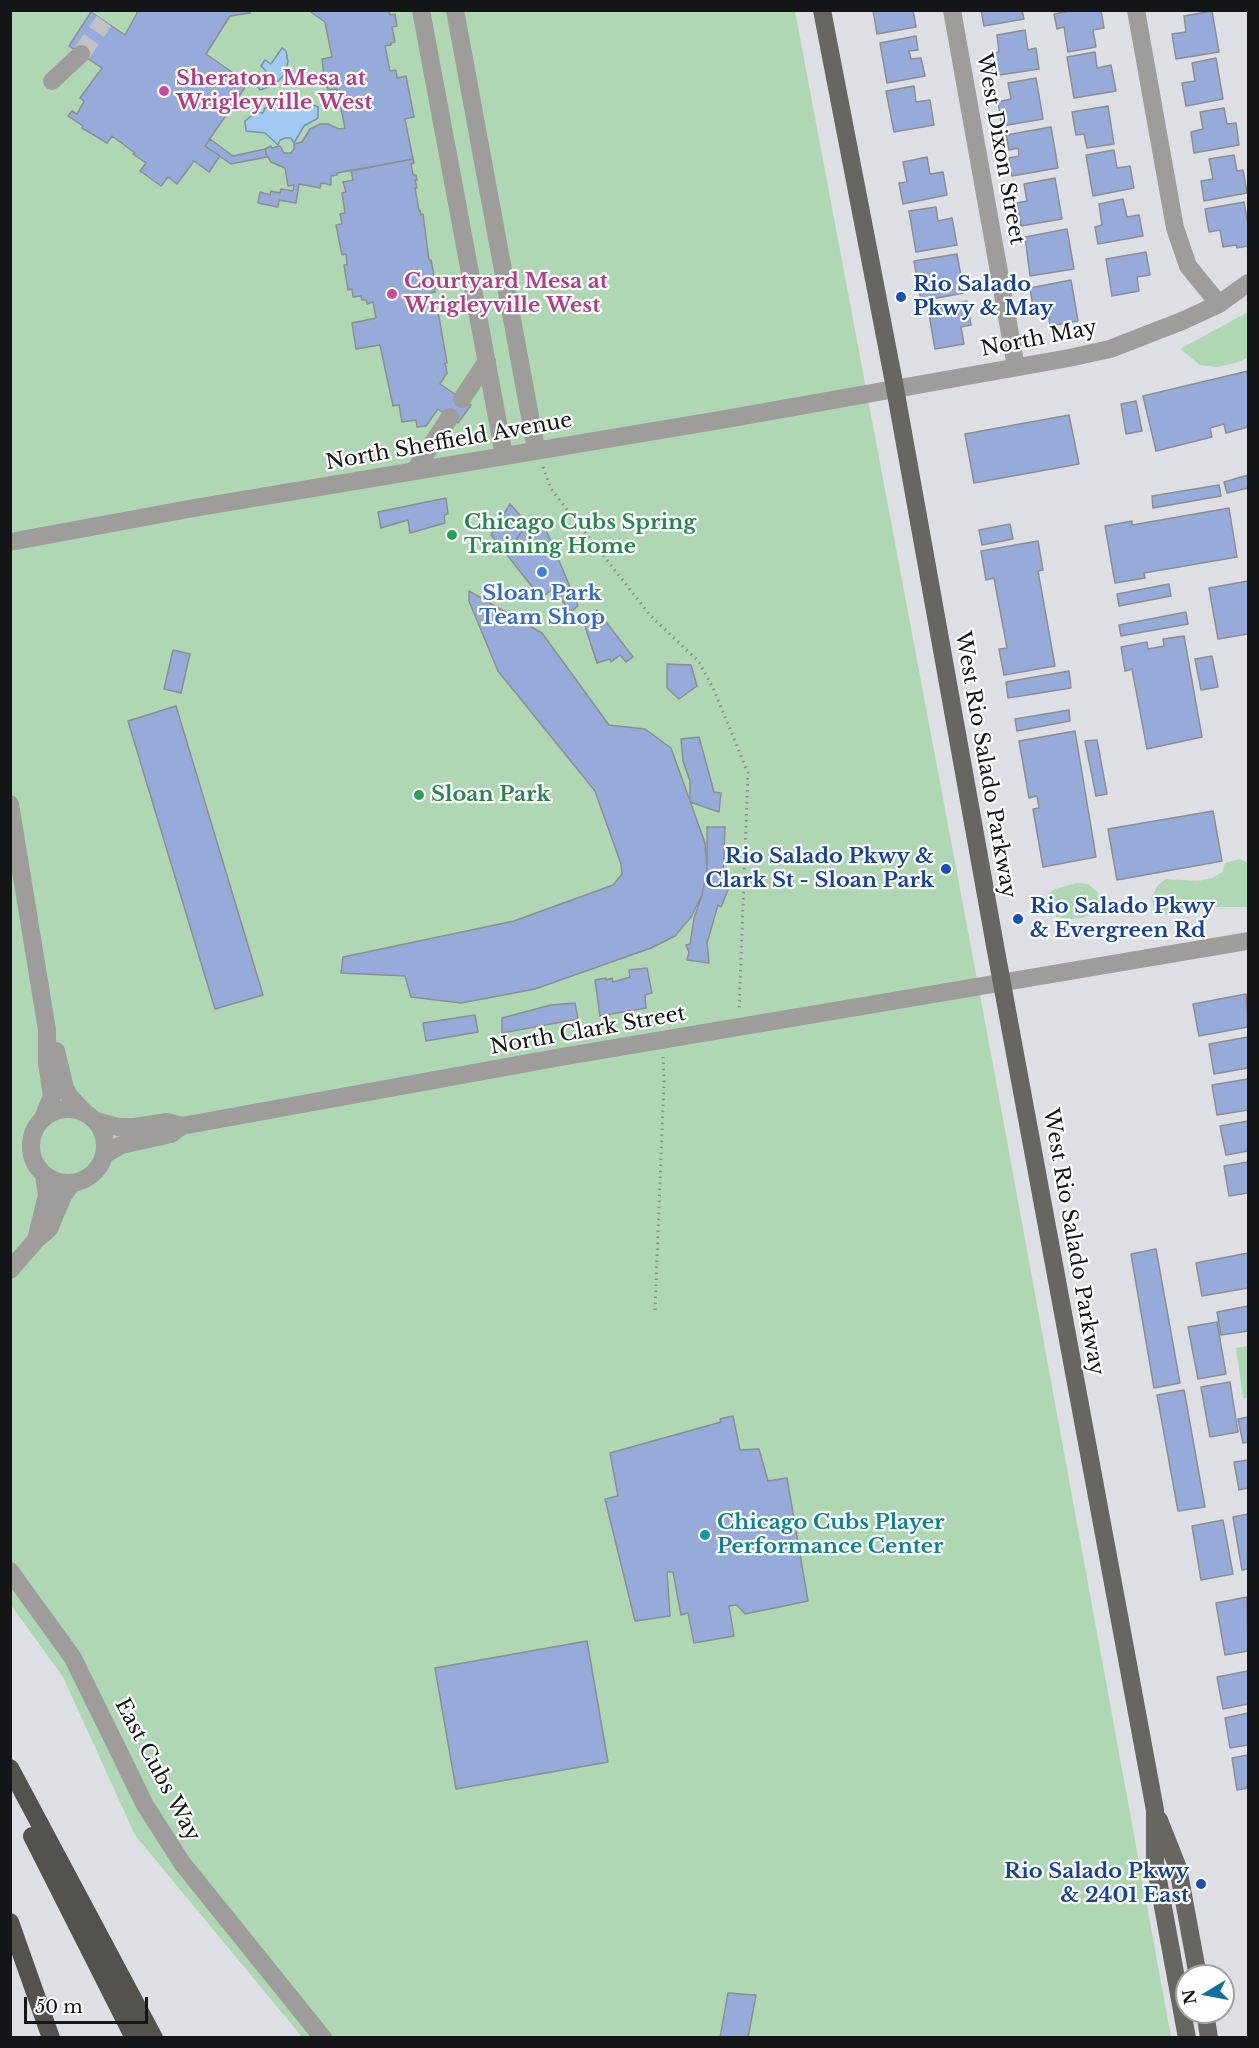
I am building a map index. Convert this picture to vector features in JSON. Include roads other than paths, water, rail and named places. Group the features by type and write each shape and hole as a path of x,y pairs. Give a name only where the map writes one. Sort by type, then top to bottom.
{"highway":[{"path":"10,1768 154,2037"},
{"path":"10,1794 134,2037"},
{"path":"10,1922 51,2037"}],"main road":[{"name":"West Rio Salado Parkway","path":"822,10 895,388 1155,1810"},
{"path":"1155,1810 1178,1868 1196,1964"},
{"path":"1155,1810 1155,1863 1186,2037"}],"street":[{"path":"421,10 504,455"},
{"path":"455,10 536,449"},
{"name":"West Dixon Street","path":"952,10 1016,367"},
{"path":"1136,10 1175,228 1188,266 1219,303"},
{"path":"52,81 81,54"},
{"path":"450,167 483,161"},
{"name":"North May","path":"895,388 1110,348 1182,321 1219,303 1248,283"},
{"path":"462,399 487,361"},
{"name":"North Sheffield Avenue","path":"10,542 895,388"},
{"path":"415,470 450,417"},
{"path":"10,804 47,1030 47,1063 52,1096 43,1118 32,1134 30,1147 36,1165 44,1175 58,1182 72,1183 81,1181 98,1168 104,1155 104,1140 90,1117 76,1105 65,1088 59,1060 47,1030"},
{"name":"North Clark Street","path":"90,1117 118,1127 167,1122 182,1126 660,1041 1248,941"},
{"path":"43,1118 63,1109 74,1109 90,1117"},
{"name":"North Clark Street","path":"104,1155 121,1145 171,1134 182,1126"},
{"path":"36,1240 47,1195 44,1175"},
{"path":"10,1270 36,1240 49,1229 63,1196 72,1183"},
{"name":"East Cubs Way","path":"10,1571 73,1658 145,1805 182,1863 323,2037"}],"water":[{"path":"282,48 286,51 288,62 284,75 274,85 260,90 257,86 266,71 261,66 265,60 271,64"},
{"path":"295,102 299,106 304,102 318,107 318,118 304,126 294,143 291,138 285,138 280,140 278,145 265,133 246,131 245,121 256,112 263,113 265,108 276,103 280,107 284,103"}],"tunnel":[{"path":"81,54 104,21"}],"place":[{"name":"Sheraton Mesa at Wrigleyville West","path":"164,91"},
{"name":"Courtyard Mesa at Wrigleyville West","path":"392,294"},
{"name":"Rio Salado Pkwy & May","path":"901,297"},
{"name":"Chicago Cubs Spring Training Home","path":"452,535"},
{"name":"Sloan Park Team Shop","path":"542,572"},
{"name":"Sloan Park","path":"419,795"},
{"name":"Rio Salado Pkwy & Clark St - Sloan Park","path":"946,869"},
{"name":"Rio Salado Pkwy & Evergreen Rd","path":"1018,919"},
{"name":"Chicago Cubs Player Performance Center","path":"705,1535"},
{"name":"Rio Salado Pkwy & 2401 East","path":"1201,1884"}]}
